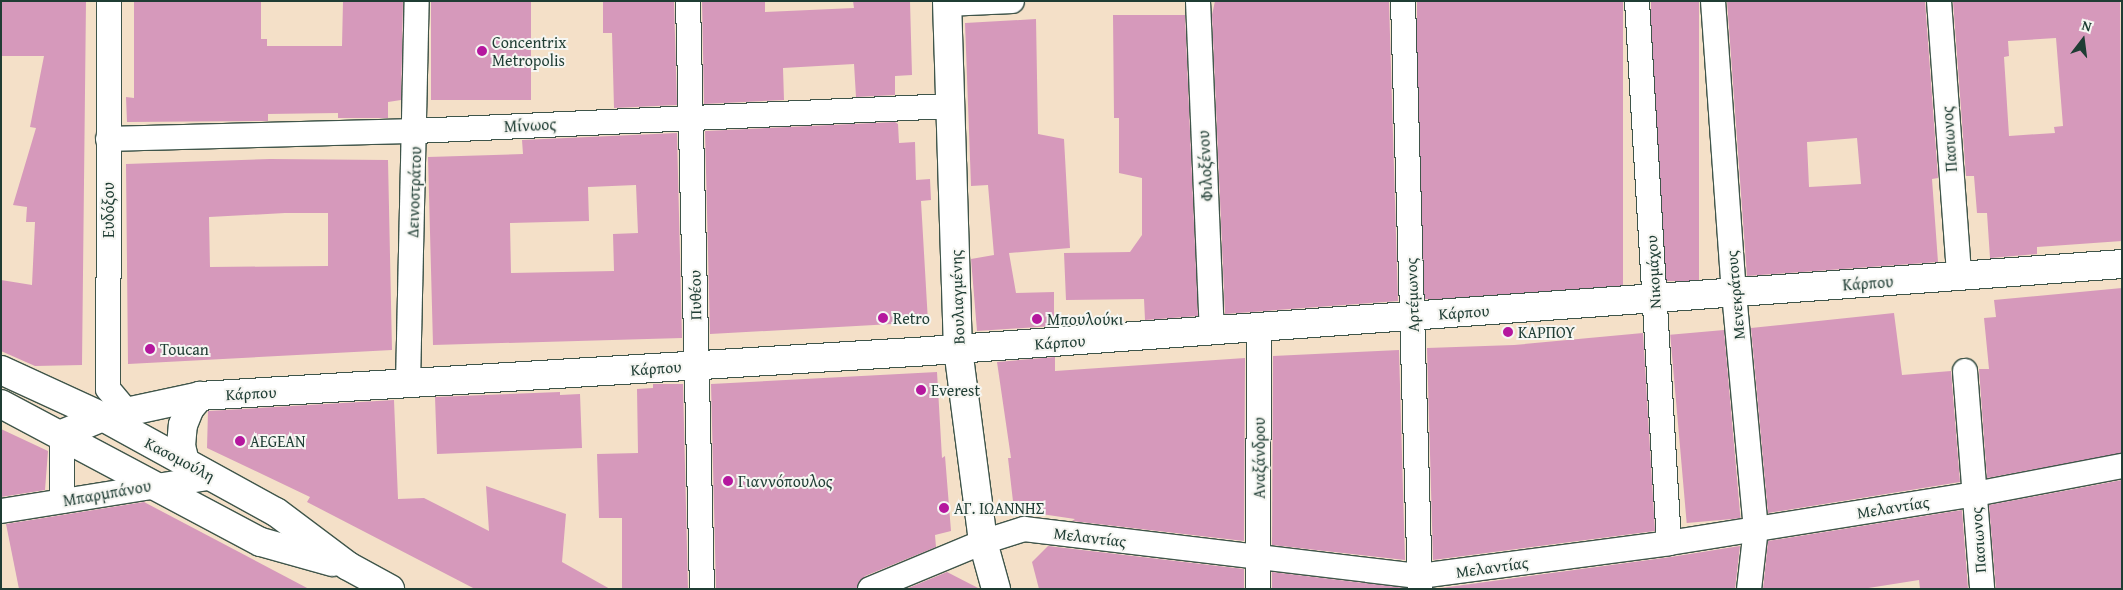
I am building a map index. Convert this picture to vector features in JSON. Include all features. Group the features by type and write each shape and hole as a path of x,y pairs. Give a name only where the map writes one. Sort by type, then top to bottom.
{"main road":[{"name":"Βουλιαγμένης","path":"947,3 958,349 983,542 996,589"},
{"name":"Κάρπου","path":"62,434 115,415 200,396 958,349 2122,264"},
{"name":"Κασομούλη","path":"1,370 115,415 185,462 276,512 348,566 390,589"},
{"path":"185,462 181,446 183,425 190,408 200,396"},
{"name":"Κασομούλη","path":"1,404 62,434 261,542 348,566"}],"street":[{"name":"Ευδόξου","path":"109,1 108,388 115,415"},
{"name":"Δεινοστράτου","path":"408,383 416,131 417,1"},
{"name":"Πυθέου","path":"688,1 702,589"},
{"path":"947,3 1012,1"},
{"name":"Φιλοξένου","path":"1198,1 1212,331"},
{"name":"Αρτέμωνος","path":"1403,1 1420,582"},
{"name":"Νικομάχου","path":"1637,1 1669,543"},
{"name":"Μενεκράτους","path":"1713,1 1734,293 1756,528 1749,589"},
{"name":"Πασιωνος","path":"1939,1 1959,276"},
{"name":"Μίνωος","path":"108,139 416,131 690,116 951,106"},
{"name":"Αναξάνδρου","path":"1258,589 1259,328"},
{"name":"Πασιωνος","path":"1965,371 1982,589"},
{"path":"62,434 62,501"},
{"name":"Μελαντίας","path":"870,589 983,542 1024,529 1259,558 1420,582 1975,494 2122,466"},
{"name":"Μπαρμπάνου","path":"1,511 156,484 214,478"}],"building":[{"path":"1,1 86,1 82,365 35,366 1,351 1,280 32,285 35,222 26,222 27,207 13,205 36,128 30,127 44,56 1,56"},
{"path":"134,1 261,1 261,39 267,39 267,46 342,46 343,1 403,1 401,100 388,102 388,118 338,118 338,113 268,114 268,121 127,122 126,97 134,98"},
{"name":"Concentrix Metropolis","path":"431,1 531,1 531,100 431,100"},
{"path":"603,1 674,1 677,105 614,108 612,33 603,33"},
{"path":"702,1 765,1 765,12 854,8 853,1 910,1 912,75 895,76 895,95 856,97 854,64 783,68 784,100 704,104"},
{"path":"1215,1 1389,1 1398,301 1225,314 1212,15"},
{"path":"1417,1 1623,1 1623,299 1417,299"},
{"path":"1651,1 1699,1 1699,281 1651,281"},
{"path":"1727,1 1925,1 1938,178 1932,179 1938,262 1747,276","holes":["1857,138 1861,184 1809,187 1807,142"]},
{"path":"1953,1 2120,1 2122,241 2037,247 2037,254 1990,258 1987,213 1977,213 1974,176 1966,176","holes":["2056,38 2063,126 2054,127 2055,133 2009,136 2004,57 2009,56 2008,41"]},
{"path":"1113,15 1185,15 1198,316 1145,320 1144,299 1066,300 1064,253 1130,252 1142,235 1142,178 1119,173 1119,118 1114,118"},
{"path":"1036,19 1038,134 1064,139 1070,248 1009,253 1016,293 1054,292 1054,326 977,331 971,259 994,255 988,185 971,186 965,23"},
{"path":"895,122 898,124 899,143 915,142 916,180 930,179 931,200 921,201 928,322 710,334 705,131"},
{"path":"677,133 682,338 433,345 428,157 523,154 522,140","holes":["636,185 638,233 613,234 614,271 511,273 510,223 589,221 588,187"]},
{"path":"270,159 388,160 392,350 128,364 126,164","holes":["328,213 328,266 210,267 209,217"]},
{"path":"2122,288 2122,453 1987,478 1979,369 1989,369 1984,318 1996,317 1994,300"},
{"path":"1894,313 1902,375 1951,371 1960,482 1768,513 1751,328"},
{"path":"1724,330 1740,518 1687,523 1670,335"},
{"path":"1643,333 1655,531 1433,560 1427,348 1514,345"},
{"path":"1399,350 1405,560 1272,545 1273,356"},
{"path":"1055,357 1055,371 1245,358 1244,541 1072,521 1075,519 1014,510 1008,458 1011,458 997,362"},
{"path":"937,372 942,458 945,456 951,531 935,535 936,547 865,576 856,589 716,589 711,384"},
{"path":"653,384 683,384 688,589 622,589 622,518 599,518 597,454 638,453 637,389 653,388"},
{"path":"560,392 560,395 580,394 582,448 437,454 435,397"},
{"path":"394,400 398,499 424,498 489,531 486,486 566,514 562,562 610,589 475,589 307,502 310,497 207,448 208,411"},
{"path":"1,429 48,451 45,490 1,497"},
{"path":"2122,480 2122,589 1996,589 1989,505"},
{"path":"144,502 309,589 19,589 6,524"},
{"path":"1962,510 1968,589 1920,589 1919,580 1862,589 1763,589 1768,541"},
{"path":"1048,546 1244,569 1244,589 1039,589 1032,562"},
{"path":"1740,546 1735,589 1434,589 1671,557"},
{"path":"947,572 980,589 906,589"},
{"path":"1272,572 1406,588 1406,589 1272,589"}],"place":[{"name":"Concentrix Metropolis","path":"482,51"},
{"name":"Retro","path":"883,318"},
{"name":"Μπουλούκι","path":"1037,319"},
{"name":"ΚΑΡΠΟΥ","path":"1508,332"},
{"name":"Toucan","path":"150,349"},
{"name":"Everest","path":"921,390"},
{"name":"AEGEAN","path":"240,441"},
{"name":"Γιαννόπουλος","path":"728,481"},
{"name":"ΑΓ. ΙΩΑΝΝΗΣ","path":"944,508"}]}
